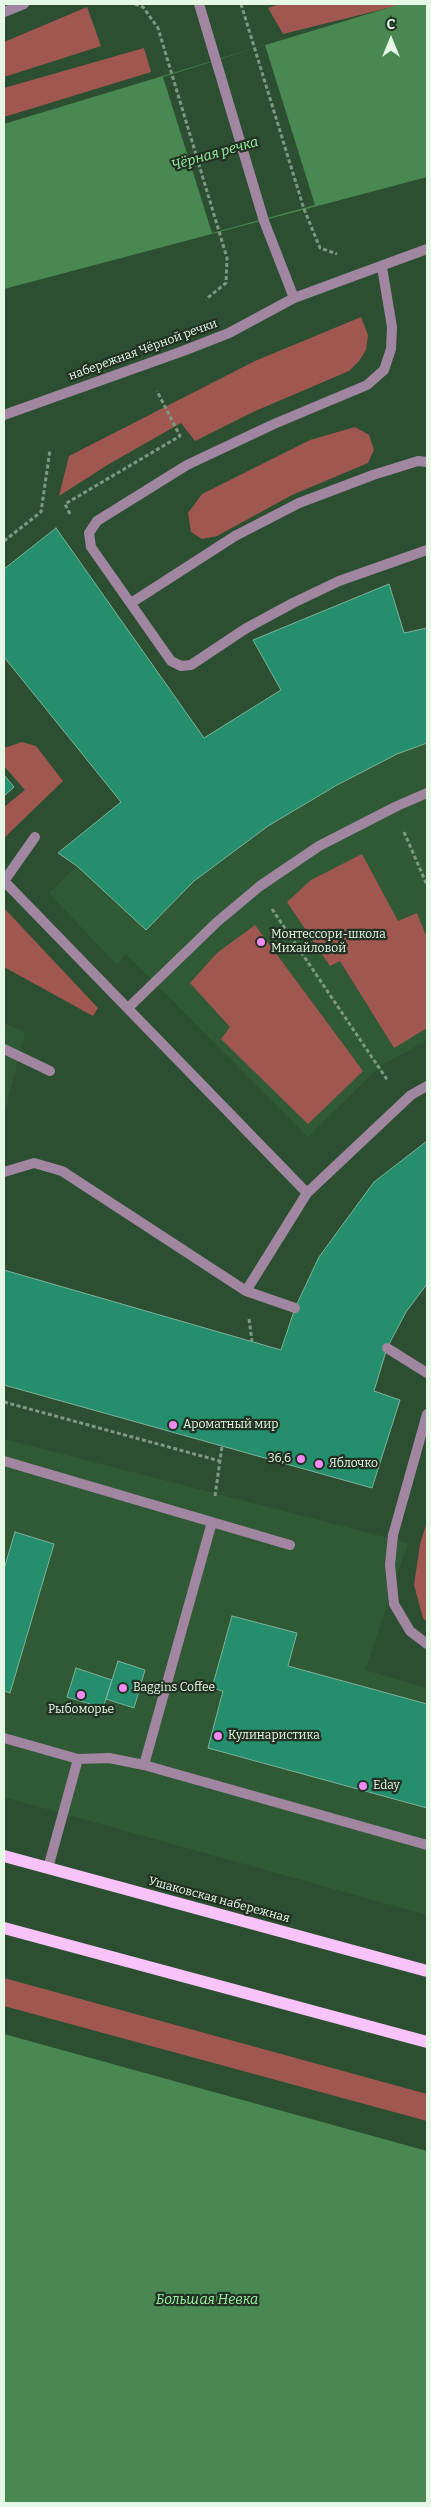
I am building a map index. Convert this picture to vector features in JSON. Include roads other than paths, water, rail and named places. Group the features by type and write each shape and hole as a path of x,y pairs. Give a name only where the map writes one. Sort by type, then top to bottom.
{"main road":[{"name":"Ушаковская набережная","path":"4,1856 427,1971"},
{"path":"4,1928 427,2042"}],"street":[{"path":"4,12 24,4"},
{"path":"199,4 264,221 294,298"},
{"name":"набережная Чёрной речки","path":"4,415 229,333 294,298 427,249"},
{"path":"382,267 392,328 391,349 384,370 367,385 274,424 187,465 97,521 89,533 92,547 172,660 181,666 191,664 245,629 293,602 339,581 427,550"},
{"path":"131,603 235,536 299,503 373,475 418,461 427,462"},
{"path":"128,1008 217,922 260,886 318,846 427,793"},
{"path":"35,837 4,881 307,1193"},
{"path":"4,1049 50,1072"},
{"path":"246,1291 307,1193 411,1094 427,1086"},
{"path":"4,1172 34,1163 62,1171 246,1291 295,1308"},
{"path":"387,1348 427,1373"},
{"path":"427,1414 393,1535 390,1565 394,1604 410,1631 427,1644"},
{"path":"4,1461 290,1545"},
{"path":"144,1765 212,1522"},
{"path":"4,1738 78,1759 109,1758 144,1765 427,1845"},
{"path":"48,1868 78,1759"}],"water":[{"name":"Чёрная речка","path":"401,4 427,4 427,177 4,289 4,124"},
{"name":"Большая Невка","path":"4,2034 427,2151 427,2503 4,2503"}],"place":[{"name":"Монтессори-школа Михайловой","path":"261,942"},
{"name":"Ароматный мир","path":"173,1425"},
{"name":"36,6","path":"301,1459"},
{"name":"Яблочко","path":"319,1464"},
{"name":"Baggins Coffee","path":"123,1688"},
{"name":"Рыбоморье","path":"81,1695"},
{"name":"Кулинаристика","path":"218,1736"},
{"name":"Eday","path":"363,1786"}]}
